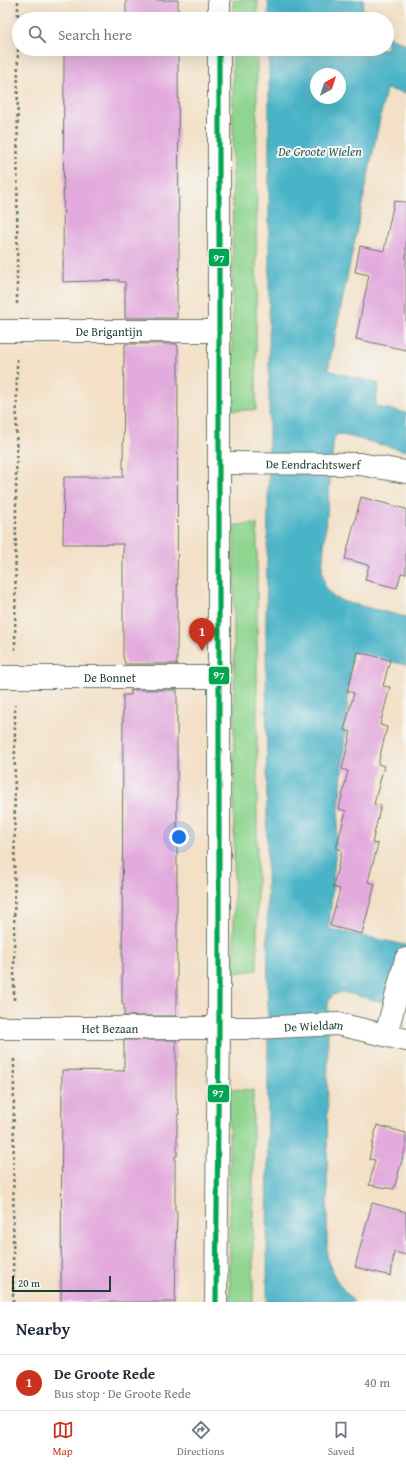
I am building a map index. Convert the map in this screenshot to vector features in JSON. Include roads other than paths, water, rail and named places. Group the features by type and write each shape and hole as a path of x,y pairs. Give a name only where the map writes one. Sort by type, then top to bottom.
{"street":[{"path":"219,0 219,12"},
{"path":"216,1302 219,1027 218,56"},
{"name":"De Brigantijn","path":"8,331 218,331"},
{"name":"De Eendrachtswerf","path":"219,463 360,464 406,472"},
{"name":"De Bonnet","path":"7,677 219,677"},
{"path":"394,1031 406,959"},
{"name":"De Wieldam","path":"219,1027 255,1028 338,1024 394,1031"},
{"name":"Het Bezaan","path":"7,1028 219,1027"}],"water":[{"path":"268,0 364,0 361,12 269,12"},
{"name":"De Groote Wielen","path":"394,39 406,44 406,93 386,89 328,370 379,384 375,406 406,413 406,451 339,434 334,437 322,570 325,586 333,597 345,602 406,617 406,665 352,652 329,929 406,945 406,1008 342,992 333,995 328,1002 327,1258 338,1282 354,1302 267,1302 268,1053 266,620 269,448 269,56 394,56"}],"place":[{"name":"De Groote Rede","path":"202,651"}]}
